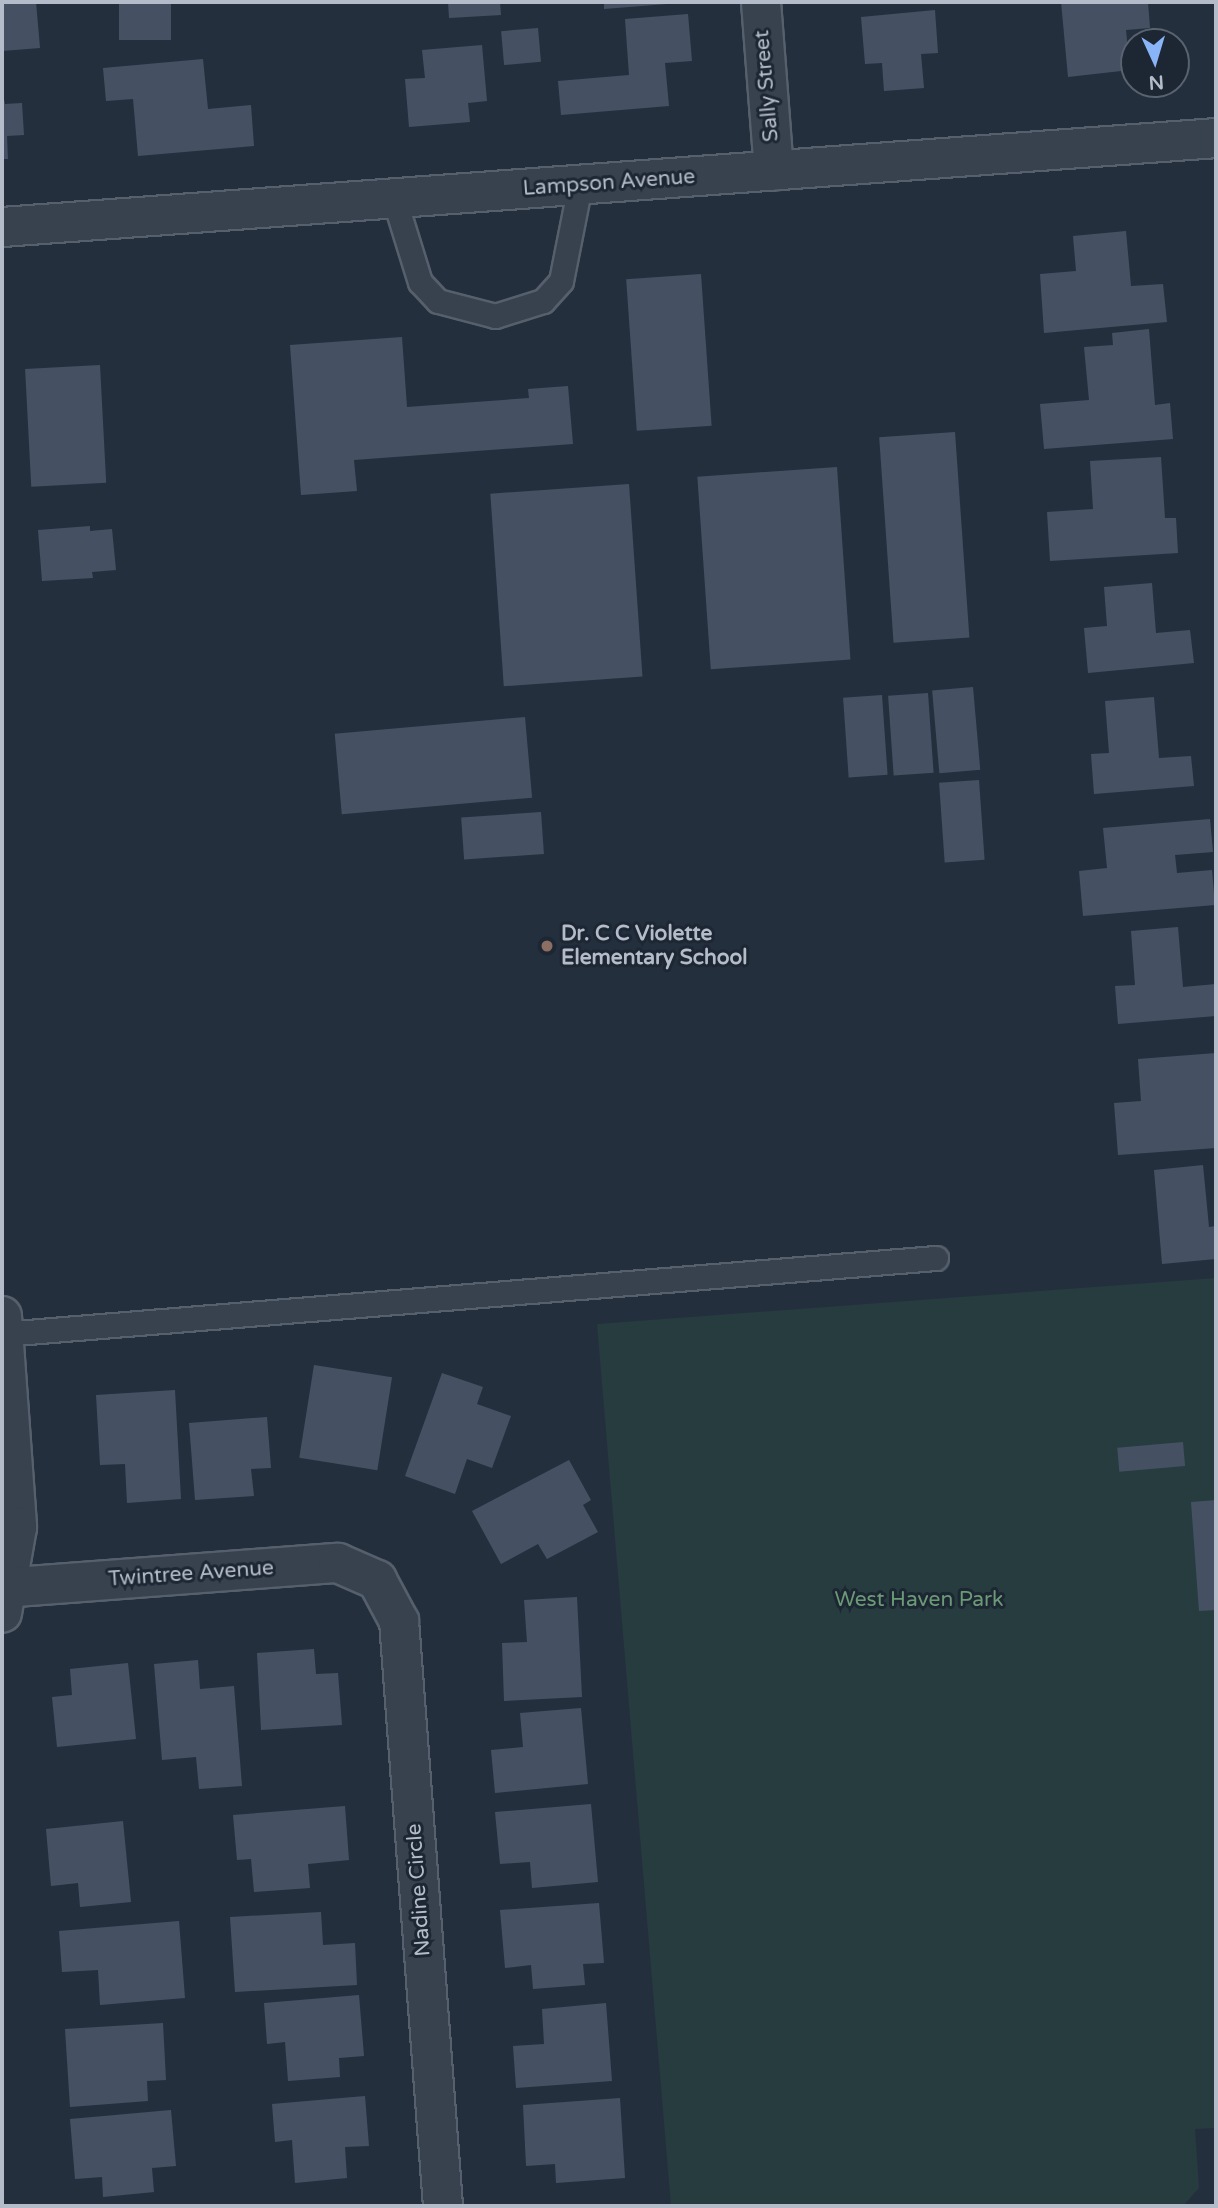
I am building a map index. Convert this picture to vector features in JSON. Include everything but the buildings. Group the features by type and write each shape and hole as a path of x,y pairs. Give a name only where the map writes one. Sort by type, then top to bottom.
{"street":[{"name":"Sally Street","path":"761,2 774,170"},
{"name":"Lampson Avenue","path":"2,227 1216,138"},
{"path":"2,1325 17,1527 4,1597"},
{"name":"Twintree Avenue","path":"4,1597 338,1563 377,1580"},
{"name":"Nadine Circle","path":"377,1580 399,1621 443,2206"}],"lane":[{"path":"394,198 420,282 438,301 495,316 543,301 561,281 580,185"},
{"path":"2,1325 936,1258"}],"green space":[{"name":"West Haven Park","path":"1216,1278 1216,2128 1195,2129 1199,2188 1183,2206 671,2206 597,1324"}],"place":[{"name":"Dr. C C Violette Elementary School","path":"547,946"}]}
